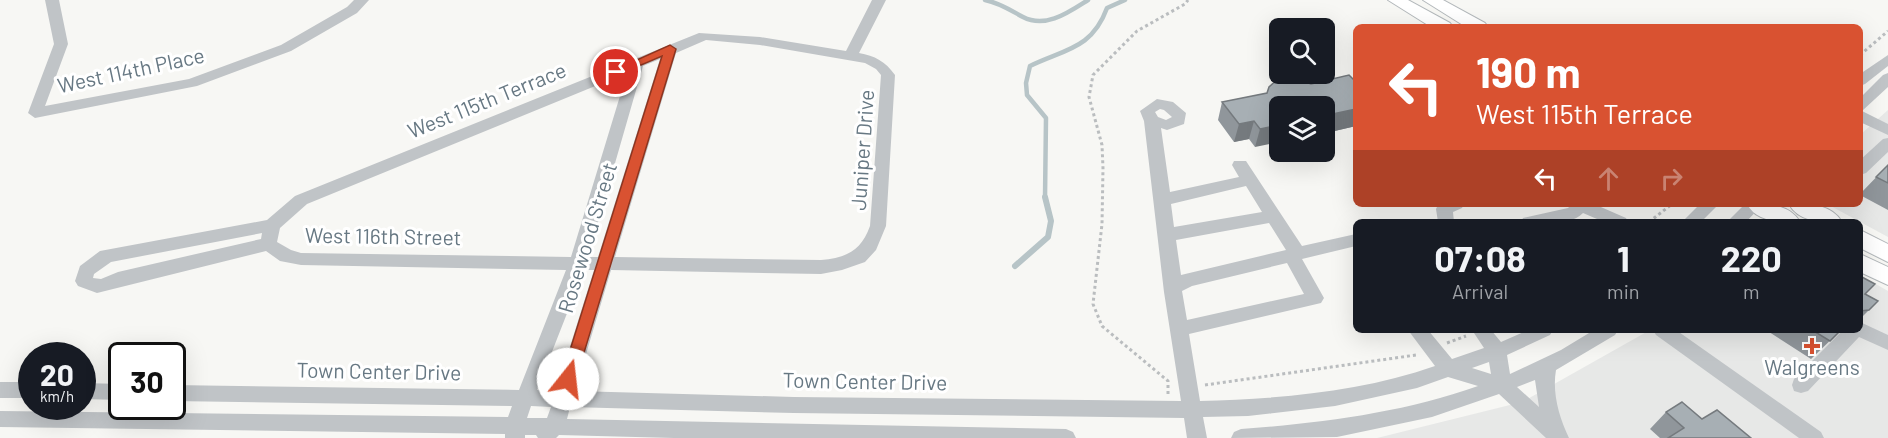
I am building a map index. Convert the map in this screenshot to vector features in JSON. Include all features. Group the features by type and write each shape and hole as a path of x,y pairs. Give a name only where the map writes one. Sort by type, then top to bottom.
{"main road":[{"path":"1396,0 1439,24"},
{"path":"1431,0 1474,24"},
{"path":"1762,207 1784,219"},
{"path":"1804,207 1826,219"},
{"path":"1863,240 1888,254"},
{"path":"1863,264 1888,277"}],"street":[{"name":"West 114th Place","path":"52,0 61,44 35,113 192,83 286,48 352,10 362,0"},
{"path":"850,56 879,0"},
{"name":"West 115th Terrace","path":"272,225 301,200 704,36 745,39 850,56"},
{"name":"Rosewood Street","path":"549,433 562,399 670,49"},
{"name":"Juniper Drive","path":"850,56 869,59 881,66 888,75 889,87 878,226 873,244 859,257"},
{"path":"1863,79 1888,59"},
{"name":"Rosewood Street","path":"515,432 525,398 578,262 637,63"},
{"path":"1863,104 1888,78"},
{"path":"1863,118 1888,130"},
{"path":"1152,121 1173,292 1197,438"},
{"path":"618,126 646,126"},
{"path":"1863,166 1888,143"},
{"path":"1179,329 1315,298 1295,254 1240,165"},
{"path":"1162,200 1249,180"},
{"path":"601,183 628,182"},
{"path":"1443,219 1444,209 1449,207"},
{"path":"1543,219 1573,213 1578,207"},
{"path":"1588,207 1614,219"},
{"path":"1694,219 1708,207"},
{"path":"1738,219 1752,207"},
{"path":"1167,235 1273,216"},
{"path":"272,225 268,244 118,279 102,286 88,285 83,276 91,265 106,256 272,225"},
{"path":"189,262 193,240"},
{"path":"1174,287 1187,280 1295,254 1353,243"},
{"name":"West 116th Street","path":"268,244 286,256 302,259 821,267 843,265 859,257"},
{"path":"1863,330 1888,343"},
{"path":"1419,333 1449,369 1502,385 1556,435"},
{"path":"1483,333 1497,351 1502,385"},
{"name":"Town Center Drive","path":"186,393 794,405 1248,408 1335,398 1417,380 1497,351 1537,333"},
{"path":"1241,438 1285,435 1369,423 1428,408 1502,385 1548,365 1603,333"},
{"path":"1666,333 1814,438"},
{"path":"1801,385 1852,333"},
{"path":"1548,365 1544,385 1556,435"},
{"path":"0,390 18,390"},
{"path":"0,419 549,433 1066,438"}],"path":[{"path":"1188,0 1185,4 1137,30 1093,75 1089,97 1102,145 1103,168 1102,224 1093,304 1096,317 1102,326 1162,374 1168,381 1168,395 1192,409"},
{"path":"1863,52 1888,31"},
{"path":"1653,219 1668,207"},
{"path":"1189,387 1416,355 1473,333"}],"shaded area":[{"path":"1888,110 1888,237 1863,223 1863,219 1855,219 1833,207 1863,207 1863,132"},
{"path":"1863,277 1888,291 1888,438 1377,438 1522,402 1645,333 1863,333"}],"building":[{"path":"1349,75 1353,79 1353,110 1335,114 1335,96 1269,96 1269,127 1260,129 1254,121 1239,124 1222,102 1267,93 1272,84 1335,84 1335,78"},
{"path":"1888,165 1888,183 1876,177"},
{"path":"1863,278 1875,284 1865,294 1878,301 1869,310 1863,311"},
{"path":"1817,333 1838,333 1830,341"},
{"path":"1682,402 1702,419 1717,410 1751,438 1668,438 1684,428 1666,412"}],"waterway":[{"path":"985,0 1023,17 1040,21 1057,18 1088,0"},
{"path":"1045,197 1046,118 1027,95 1026,83 1030,66 1066,51 1085,40 1101,22 1107,8 1125,0"},
{"path":"1015,266 1048,237 1051,221 1045,197"}],"place":[{"name":"Walgreens","path":"1812,346"}],"route":[{"path":"568,379 670,49 616,72"}]}
